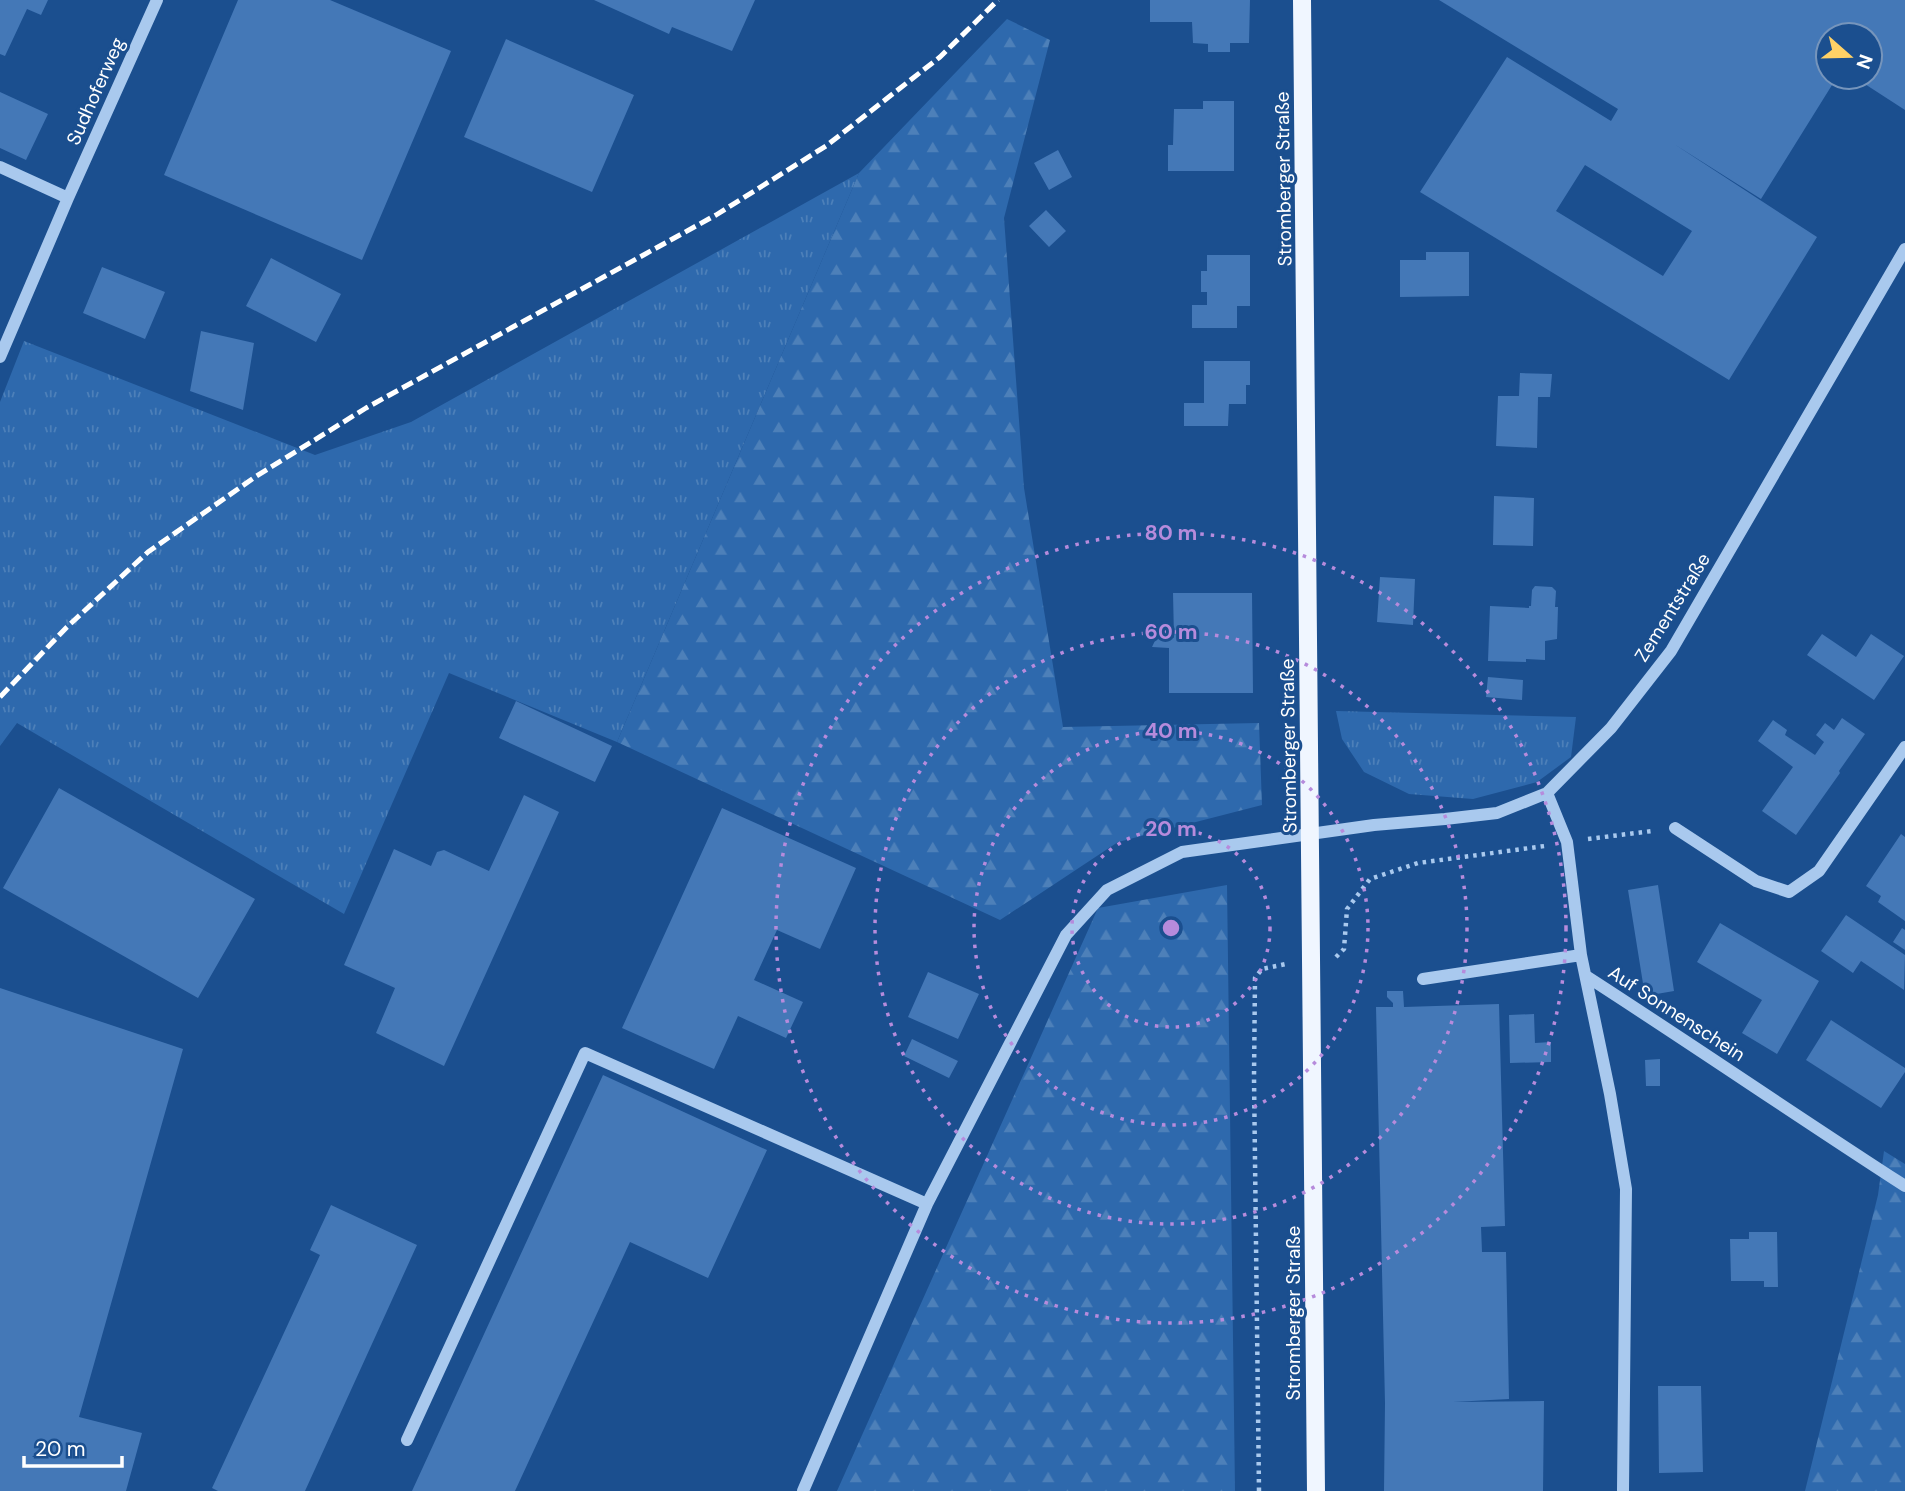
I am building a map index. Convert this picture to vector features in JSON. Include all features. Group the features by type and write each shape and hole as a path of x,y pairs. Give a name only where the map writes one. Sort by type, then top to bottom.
{"main road":[{"name":"Stromberger Straße","path":"1303,0 1316,1491"}],"street":[{"name":"Sudhoferweg","path":"0,357 157,0"},
{"path":"0,167 68,198"},
{"name":"Zementstraße","path":"803,1491 927,1204 1066,935 1107,890 1182,852 1310,833 1497,813 1547,793 1611,728 1671,651 1905,249"},
{"path":"1675,828 1756,881 1789,892 1819,872 1905,747"},
{"name":"Auf Sonnenschein","path":"1547,793 1567,842 1586,976 1905,1186"},
{"path":"1423,979 1581,955"},
{"path":"1586,976 1626,1189 1623,1491"},
{"path":"407,1440 585,1053 927,1204"}],"path":[{"path":"1567,842 1675,828"}],"green space":[{"path":"1007,19 1050,40 1004,218 1024,488 1063,727 1259,723 1262,805 1118,842 1000,920 617,742 859,173"},
{"path":"859,173 617,742 449,673 344,914 17,723 0,746 0,402 24,341 315,455 411,422"},
{"path":"1336,711 1576,717 1571,757 1537,782 1473,799 1409,794 1364,772 1342,739"},
{"path":"1227,885 1235,1491 837,1491 1098,908"},
{"path":"1884,1151 1905,1164 1905,1491 1805,1491 1878,1195"}],"building":[{"path":"0,0 48,0 41,15 27,9 5,56 0,54"},
{"path":"238,0 330,0 451,51 362,260 164,175"},
{"path":"594,0 755,0 732,51 672,27 669,34"},
{"path":"1150,0 1250,0 1249,43 1230,43 1230,52 1208,52 1208,44 1193,43 1192,22 1150,22"},
{"path":"1439,0 1905,0 1905,110 1876,91 1884,91 1884,21 1814,21 1814,91 1828,91 1761,199 1674,144 1817,237 1729,380 1420,192 1507,57 1611,121 1618,109","holes":["1585,165 1692,231 1663,276 1556,211"]},
{"path":"506,39 634,95 592,192 464,137"},
{"path":"0,92 48,114 26,160 0,148"},
{"path":"1203,101 1234,101 1234,171 1168,171 1168,145 1173,145 1174,109 1203,109"},
{"path":"1058,150 1072,177 1049,190 1034,163"},
{"path":"1046,210 1066,231 1049,247 1029,226"},
{"path":"1426,252 1469,252 1469,296 1400,297 1400,260 1426,260"},
{"path":"1207,255 1250,255 1250,306 1237,306 1237,328 1192,328 1192,305 1207,305 1207,292 1201,292 1201,271 1207,271"},
{"path":"271,258 341,294 316,342 246,306"},
{"path":"102,267 165,292 145,339 83,313"},
{"path":"201,331 254,343 243,410 190,391"},
{"path":"1204,361 1250,361 1250,385 1246,385 1246,404 1229,404 1228,426 1184,426 1184,403 1204,403"},
{"path":"1520,373 1552,374 1550,397 1538,397 1537,448 1496,446 1498,396 1519,396"},
{"path":"1494,496 1534,498 1533,546 1493,545"},
{"path":"1380,577 1415,579 1413,625 1377,622"},
{"path":"1535,586 1552,587 1556,591 1557,639 1545,641 1545,660 1488,661 1490,606 1529,608"},
{"path":"1173,593 1252,593 1253,693 1169,693 1169,648 1152,647 1161,628 1174,638"},
{"path":"1822,634 1856,657 1871,634 1904,656 1874,700 1807,655"},
{"path":"1488,677 1523,680 1522,700 1486,697"},
{"path":"516,701 612,746 595,782 499,738"},
{"path":"1842,718 1865,734 1796,835 1762,811 1793,767 1758,741 1773,720 1787,730 1785,735 1815,755 1824,742 1816,735 1825,723 1834,730"},
{"path":"59,788 255,899 198,998 3,888"},
{"path":"524,795 559,812 444,1066 376,1033 395,988 344,965 394,849 431,866 437,852 444,850 489,871"},
{"path":"722,808 856,868 820,949 777,930 754,980 803,1002 786,1038 738,1016 714,1069 622,1028"},
{"path":"1901,834 1905,837 1905,921 1878,902 1881,896 1866,886"},
{"path":"1658,885 1674,991 1645,996 1628,890"},
{"path":"1846,915 1905,955 1904,990 1861,961 1853,973 1821,951"},
{"path":"1720,923 1819,981 1777,1054 1742,1033 1762,1000 1697,962"},
{"path":"1902,928 1905,930 1905,950 1893,942"},
{"path":"928,972 979,994 958,1039 908,1017"},
{"path":"0,988 183,1049 79,1417 142,1433 126,1491 0,1491"},
{"path":"1387,991 1403,991 1404,1007 1499,1004 1505,1226 1481,1227 1482,1252 1506,1252 1509,1399 1453,1402 1544,1401 1543,1491 1384,1491 1385,1403 1376,1007 1393,1007 1387,997"},
{"path":"1534,1014 1535,1043 1551,1042 1551,1062 1510,1063 1509,1015"},
{"path":"1831,1020 1905,1068 1881,1108 1806,1060"},
{"path":"912,1039 958,1061 949,1078 904,1056"},
{"path":"1660,1059 1660,1086 1646,1086 1645,1060"},
{"path":"603,1075 767,1150 708,1278 630,1242 515,1491 412,1491"},
{"path":"331,1205 417,1245 305,1491 218,1491 212,1488 320,1255 310,1250"},
{"path":"1749,1232 1777,1232 1778,1287 1764,1287 1764,1281 1731,1281 1730,1239 1749,1239"},
{"path":"1658,1386 1701,1386 1703,1472 1659,1473"}],"railway":[{"path":"0,697 67,627 148,552 255,477 366,408 716,215 826,146 940,57 998,0"}]}
